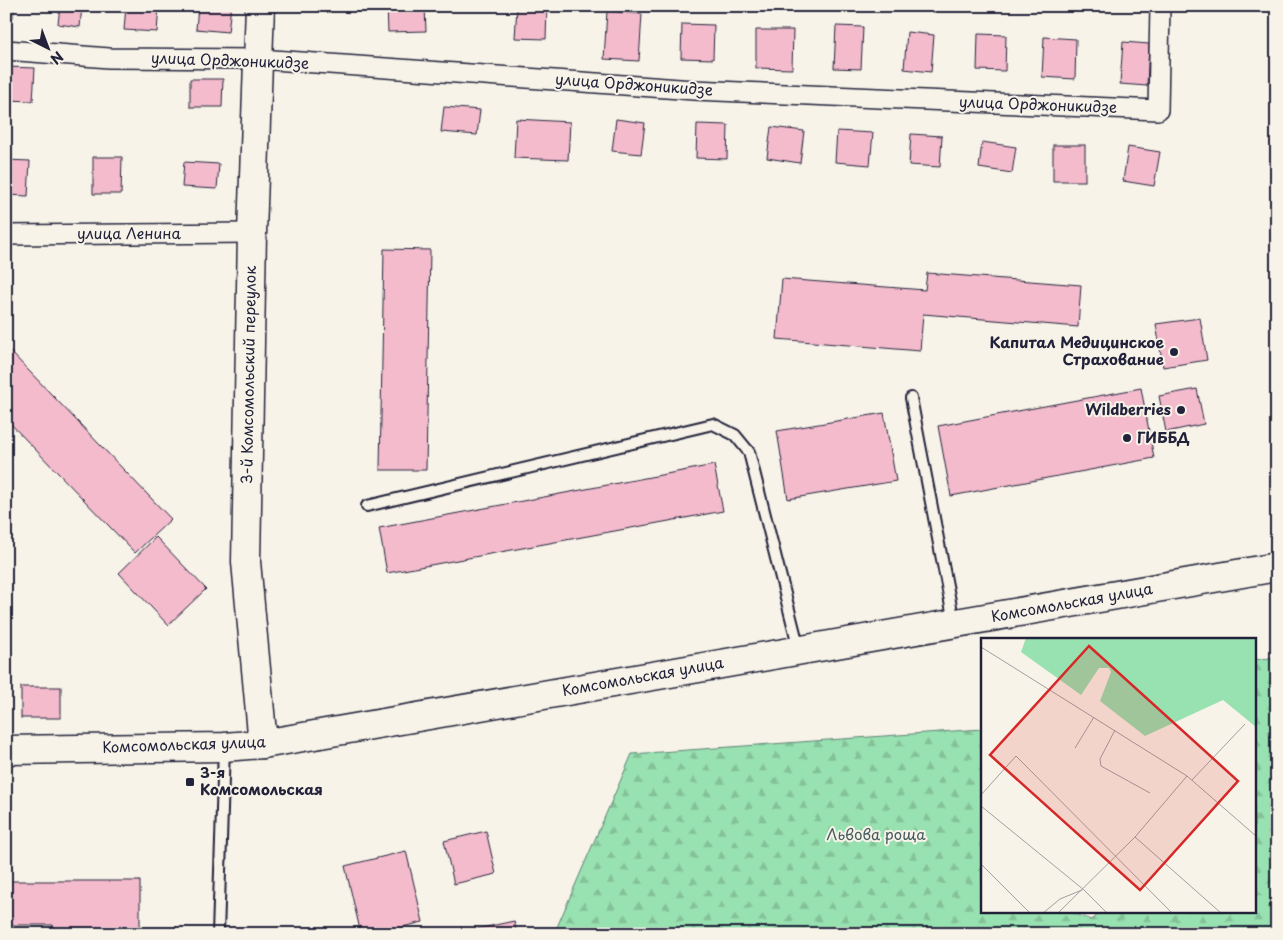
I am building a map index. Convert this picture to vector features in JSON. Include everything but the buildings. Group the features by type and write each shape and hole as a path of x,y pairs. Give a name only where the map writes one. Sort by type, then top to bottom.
{"main road":[{"name":"3-й Комсомольский переулок","path":"260,6 252,233 246,562 264,744"},
{"name":"Комсомольская улица","path":"6,750 224,747 264,744 1277,567"}],"street":[{"name":"улица Орджоникидзе","path":"6,50 109,58 259,59 694,90 1158,110 1160,6"},
{"name":"улица Ленина","path":"6,235 252,233"}],"lane":[{"path":"911,398 954,623"},
{"path":"367,506 713,424 735,435 749,452 799,650"},
{"path":"218,934 224,747"}],"green space":[{"name":"Львова роща","path":"1277,657 1277,934 554,934 632,754 981,729 981,912 1071,912 1092,920 1101,912 1256,912 1256,660"}],"place":[{"name":"Капитал Медицинское Страхование","path":"1174,352"},
{"name":"Wildberries","path":"1181,410"},
{"name":"ГИББД","path":"1127,438"},
{"name":"3-я Комсомольская","path":"190,782"}]}
